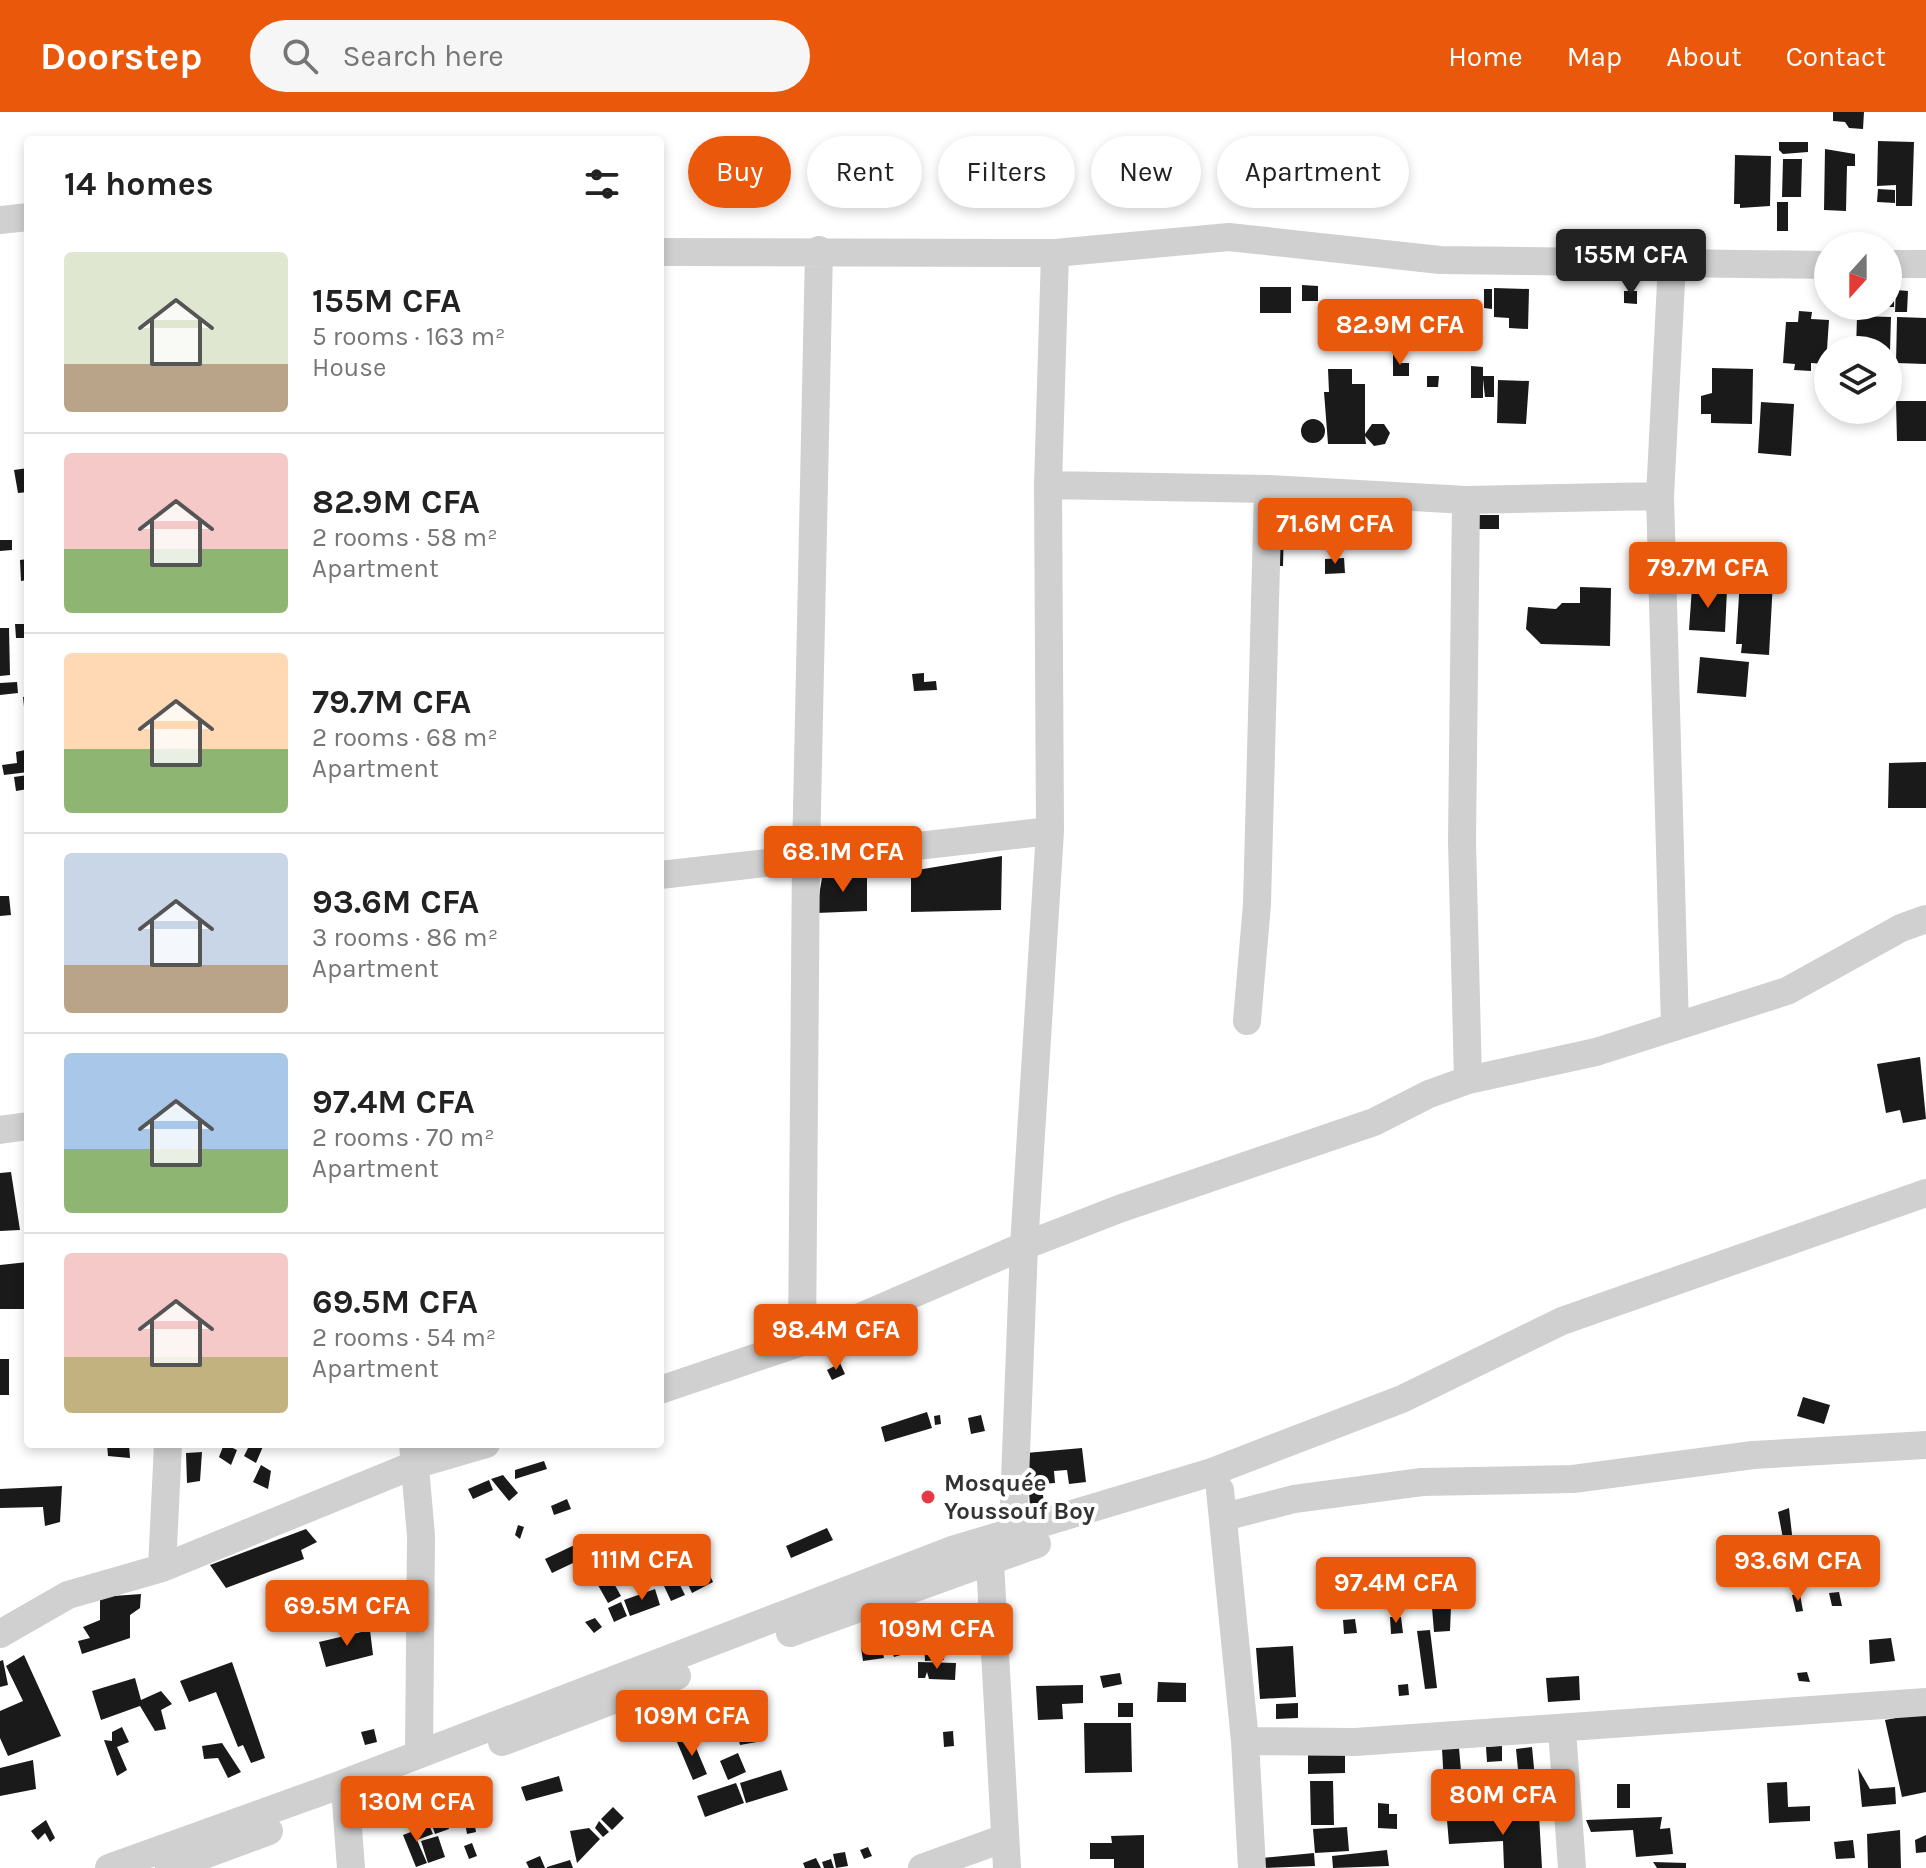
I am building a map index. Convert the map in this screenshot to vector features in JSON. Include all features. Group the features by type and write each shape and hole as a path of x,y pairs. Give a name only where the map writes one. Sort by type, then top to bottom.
{"street":[{"path":"0,220 24,217"},
{"path":"664,252 1055,253 1253,238 1440,260 1814,265"},
{"path":"802,1342 806,856 819,250"},
{"path":"1007,1868 997,1544 1024,1246 1050,831 1048,485 1055,253"},
{"path":"1672,263 1660,496 1675,1027"},
{"path":"1902,264 1926,264"},
{"path":"1048,485 1268,489 1466,500 1660,496"},
{"path":"1247,1021 1257,904 1268,489"},
{"path":"1466,500 1462,841 1468,1080"},
{"path":"664,874 806,856 1050,831"},
{"path":"664,1389 802,1342 1024,1246 1119,1209 1374,1122 1429,1094 1468,1080 1596,1052 1787,991 1901,928 1926,919"},
{"path":"0,1130 24,1127"},
{"path":"169,1868 765,1642 997,1544 1209,1473 1402,1399 1562,1321 1926,1193"},
{"path":"1222,1504 1569,1338 1926,1212"},
{"path":"109,1868 952,1550 1222,1504 1294,1499 1422,1482 1573,1479 1753,1455 1926,1445"},
{"path":"162,1568 162,1515 168,1448"},
{"path":"0,1634 68,1595 162,1568 413,1455 459,1448"},
{"path":"413,1455 421,1536 419,1753"},
{"path":"1222,1504 1245,1741 1252,1868"},
{"path":"1245,1741 1355,1742 1562,1730 1926,1702"},
{"path":"1562,1730 1572,1868"},
{"path":"346,1802 351,1868"},
{"path":"922,1868 1005,1838"}],"building":[{"path":"1833,112 1864,112 1863,129 1849,128 1845,122 1833,121"},
{"path":"1878,141 1914,142 1912,206 1896,206 1896,185 1877,186"},
{"path":"1779,142 1808,142 1808,152 1783,154 1779,150"},
{"path":"1825,149 1855,154 1855,166 1847,166 1846,211 1824,210"},
{"path":"1735,155 1771,156 1770,206 1740,208 1740,204 1734,204"},
{"path":"1783,159 1802,159 1801,197 1782,197"},
{"path":"1878,189 1895,190 1895,203 1877,202"},
{"path":"1777,202 1788,202 1788,231 1777,231"},
{"path":"1302,285 1318,286 1318,301 1302,301"},
{"path":"1260,287 1291,287 1291,313 1260,313"},
{"path":"1494,288 1529,289 1528,329 1509,328 1509,318 1494,317"},
{"path":"1484,289 1492,289 1492,309 1484,308"},
{"path":"1902,290 1908,291 1907,312 1902,312"},
{"path":"1624,291 1637,291 1637,304 1624,303"},
{"path":"1392,300 1392,331 1374,332 1373,301"},
{"path":"1799,311 1812,312 1811,319 1814,320 1829,320 1828,336 1814,336 1811,371 1794,370 1795,364 1783,363 1786,322 1798,322"},
{"path":"1902,317 1926,318 1926,364 1902,363 1902,336 1897,336 1897,320 1902,320"},
{"path":"1857,320 1891,320 1890,336 1856,336"},
{"path":"1393,355 1401,355 1401,363 1409,363 1409,376 1393,376"},
{"path":"1471,366 1483,367 1483,376 1494,376 1494,397 1485,397 1483,379 1483,398 1471,398"},
{"path":"1712,368 1753,369 1752,424 1711,423 1711,414 1701,414 1701,396 1712,393"},
{"path":"1328,369 1352,369 1352,384 1365,384 1365,434 1372,424 1384,424 1390,433 1385,444 1374,446 1365,436 1366,444 1328,444 1324,392 1329,392"},
{"path":"1427,376 1439,376 1438,387 1427,387"},
{"path":"1498,380 1529,381 1526,424 1497,423"},
{"path":"1902,401 1926,401 1926,441 1897,441 1897,424 1902,424"},
{"path":"1761,402 1794,404 1791,456 1758,453"},
{"path":"1313,419 1322,422 1325,431 1322,440 1313,443 1304,440 1301,431 1304,422"},
{"path":"24,469 24,492 18,493 14,470"},
{"path":"1318,512 1342,514 1339,544 1315,541"},
{"path":"1479,515 1499,515 1499,529 1479,529"},
{"path":"1269,528 1284,528 1283,566 1268,566"},
{"path":"0,540 12,540 12,550 0,551"},
{"path":"1344,558 1345,573 1325,574 1325,559"},
{"path":"20,560 24,560 24,581 21,581"},
{"path":"1740,579 1773,581 1769,655 1741,653 1742,644 1736,644"},
{"path":"1580,587 1611,588 1610,646 1541,644 1526,629 1528,607 1556,609 1562,603 1580,603"},
{"path":"1692,587 1727,590 1725,632 1689,630"},
{"path":"15,624 24,624 24,638 16,638"},
{"path":"0,628 9,628 10,675 0,676"},
{"path":"1700,657 1749,662 1746,697 1697,693"},
{"path":"924,673 924,682 936,681 937,690 914,691 912,674"},
{"path":"17,682 18,693 0,695 0,683"},
{"path":"24,750 24,772 4,775 2,765 17,763 16,752"},
{"path":"1926,762 1926,808 1888,808 1889,763"},
{"path":"24,776 24,790 16,791 14,777"},
{"path":"1002,856 1001,910 911,912 911,871"},
{"path":"867,873 867,911 816,913 822,878"},
{"path":"0,896 9,896 11,915 0,916"},
{"path":"1920,1057 1926,1119 1903,1123 1900,1110 1886,1113 1877,1064"},
{"path":"11,1172 20,1230 0,1231 0,1173"},
{"path":"24,1262 24,1309 0,1309 0,1265"},
{"path":"0,1359 9,1359 9,1395 0,1395"},
{"path":"840,1363 845,1374 832,1380 827,1370"},
{"path":"1803,1397 1830,1405 1824,1424 1797,1416"},
{"path":"927,1412 932,1428 885,1442 881,1427"},
{"path":"940,1415 941,1424 935,1425 934,1416"},
{"path":"981,1415 985,1431 971,1434 968,1418"},
{"path":"107,1448 129,1448 130,1458 108,1456"},
{"path":"222,1448 237,1450 231,1465 219,1457"},
{"path":"248,1448 262,1448 256,1463 244,1456"},
{"path":"1082,1448 1086,1482 1069,1484 1067,1470 1054,1471 1055,1483 1042,1484 1044,1505 1030,1506 1026,1453"},
{"path":"202,1452 200,1481 187,1483 186,1453"},
{"path":"544,1461 547,1469 515,1479 515,1470"},
{"path":"261,1465 271,1471 268,1489 253,1482"},
{"path":"503,1475 518,1493 509,1501 491,1479"},
{"path":"489,1480 493,1490 473,1499 468,1489"},
{"path":"62,1486 60,1522 45,1526 43,1507 0,1508 0,1489"},
{"path":"567,1499 571,1509 554,1515 551,1506"},
{"path":"1789,1508 1793,1543 1784,1544 1778,1512"},
{"path":"518,1525 524,1527 520,1539 515,1535"},
{"path":"827,1528 833,1540 791,1558 786,1546"},
{"path":"306,1529 317,1542 301,1550 304,1559 226,1588 210,1565"},
{"path":"601,1538 606,1550 597,1554 592,1543"},
{"path":"585,1540 592,1554 552,1573 545,1559"},
{"path":"1871,1545 1871,1562 1853,1565 1858,1548"},
{"path":"1840,1549 1840,1563 1808,1563 1807,1552"},
{"path":"598,1555 621,1596 608,1603 585,1562"},
{"path":"705,1565 713,1582 692,1593 684,1576"},
{"path":"677,1579 685,1595 671,1601 664,1586"},
{"path":"1452,1582 1450,1631 1434,1632 1430,1583"},
{"path":"655,1589 660,1605 630,1616 624,1600"},
{"path":"1839,1592 1842,1606 1832,1606 1829,1593"},
{"path":"322,1593 334,1621 312,1630 300,1603"},
{"path":"141,1594 140,1608 130,1615 130,1638 82,1654 78,1641 90,1638 83,1627 100,1620 100,1597"},
{"path":"1800,1594 1803,1611 1796,1612 1792,1595"},
{"path":"621,1602 627,1616 614,1622 608,1608"},
{"path":"1390,1617 1401,1617 1403,1633 1391,1634"},
{"path":"595,1618 602,1627 594,1633 585,1622"},
{"path":"1355,1619 1357,1633 1344,1634 1343,1620"},
{"path":"370,1630 373,1655 326,1667 319,1642"},
{"path":"1430,1630 1437,1688 1425,1689 1417,1631"},
{"path":"943,1633 944,1660 925,1661 924,1634"},
{"path":"909,1635 914,1651 894,1657 889,1641"},
{"path":"1891,1638 1895,1661 1870,1664 1869,1640"},
{"path":"881,1644 884,1658 863,1661 861,1647"},
{"path":"1293,1646 1296,1697 1260,1699 1256,1648"},
{"path":"24,1655 61,1736 8,1756 0,1738 0,1711 23,1701 6,1666"},
{"path":"3,1660 8,1685 0,1687 0,1661"},
{"path":"232,1662 265,1758 251,1763 243,1745 238,1747 216,1692 189,1702 180,1681"},
{"path":"918,1662 956,1663 955,1680 929,1679 927,1672 925,1678 918,1678"},
{"path":"1807,1672 1810,1682 1799,1681 1797,1673"},
{"path":"1120,1673 1122,1684 1103,1688 1100,1676"},
{"path":"1579,1676 1580,1700 1548,1702 1546,1678"},
{"path":"135,1678 141,1700 161,1691 172,1704 161,1710 166,1729 155,1731 140,1706 101,1720 92,1691"},
{"path":"1158,1682 1186,1683 1186,1702 1157,1702"},
{"path":"1408,1684 1409,1695 1399,1696 1398,1685"},
{"path":"1083,1685 1083,1703 1062,1704 1063,1719 1038,1720 1036,1686"},
{"path":"1118,1703 1133,1703 1133,1717 1118,1717"},
{"path":"1298,1703 1298,1718 1276,1719 1276,1704"},
{"path":"752,1708 757,1729 719,1739 714,1717"},
{"path":"1926,1712 1926,1792 1902,1797 1885,1720"},
{"path":"1084,1723 1131,1723 1132,1772 1085,1773"},
{"path":"122,1727 129,1742 117,1747 127,1770 117,1776 104,1740 112,1741 112,1732"},
{"path":"374,1729 377,1742 365,1745 361,1732"},
{"path":"953,1731 954,1746 944,1747 943,1732"},
{"path":"755,1733 757,1742 740,1745 738,1737"},
{"path":"691,1736 707,1774 693,1780 677,1742"},
{"path":"222,1743 241,1772 228,1778 218,1758 204,1759 202,1746"},
{"path":"1502,1746 1502,1761 1487,1762 1486,1747"},
{"path":"1532,1747 1536,1789 1520,1790 1516,1749"},
{"path":"1459,1748 1462,1782 1444,1784 1442,1749"},
{"path":"738,1753 746,1772 728,1780 720,1761"},
{"path":"1345,1753 1345,1773 1308,1774 1308,1754"},
{"path":"33,1760 36,1789 0,1796 0,1768"},
{"path":"1858,1768 1870,1789 1895,1787 1896,1804 1862,1807"},
{"path":"781,1770 788,1790 746,1803 740,1783"},
{"path":"559,1776 563,1791 526,1801 521,1787"},
{"path":"1310,1781 1333,1781 1334,1825 1311,1825"},
{"path":"1787,1782 1788,1807 1810,1806 1810,1821 1769,1823 1767,1783"},
{"path":"736,1783 744,1803 705,1817 697,1796"},
{"path":"1617,1784 1630,1784 1630,1808 1617,1808"},
{"path":"1447,1798 1461,1798 1461,1810 1447,1810"},
{"path":"1378,1803 1389,1804 1389,1814 1397,1814 1397,1829 1378,1828"},
{"path":"613,1807 624,1818 612,1830 601,1819"},
{"path":"1539,1815 1542,1868 1504,1868 1503,1841 1449,1844 1447,1820"},
{"path":"1662,1817 1660,1829 1670,1828 1673,1854 1636,1857 1633,1830 1591,1832 1586,1820"},
{"path":"46,1820 55,1838 50,1842 45,1833 38,1840 31,1831"},
{"path":"446,1821 449,1829 435,1834 432,1825"},
{"path":"474,1821 476,1832 467,1834 465,1823"},
{"path":"599,1821 609,1832 603,1837 595,1828"},
{"path":"429,1825 433,1834 417,1840 427,1863 416,1867 403,1835"},
{"path":"1347,1827 1349,1851 1315,1853 1313,1829"},
{"path":"589,1828 600,1839 577,1863 570,1831"},
{"path":"1900,1830 1901,1868 1868,1868 1867,1834"},
{"path":"1144,1835 1144,1868 1114,1868 1114,1859 1090,1859 1090,1843 1112,1843 1111,1836"},
{"path":"1926,1835 1926,1852 1916,1853 1915,1840"},
{"path":"438,1836 445,1857 428,1863 421,1841"},
{"path":"1853,1840 1855,1858 1836,1859 1834,1842"},
{"path":"472,1843 477,1856 469,1859 464,1846"},
{"path":"868,1847 872,1856 864,1859 860,1850"},
{"path":"1387,1850 1389,1866 1333,1868 1332,1856"},
{"path":"845,1852 848,1866 836,1868 833,1854"},
{"path":"1314,1853 1315,1866 1263,1868 1262,1858"},
{"path":"540,1856 545,1868 529,1868 526,1862"},
{"path":"816,1858 821,1868 805,1868 803,1863"},
{"path":"831,1859 834,1868 824,1868 822,1862"},
{"path":"570,1860 573,1868 547,1868 547,1867"},
{"path":"1653,1862 1686,1863 1686,1868 1657,1868"}],"place":[{"name":"Mosquée Youssouf Boy","path":"928,1497"}]}
